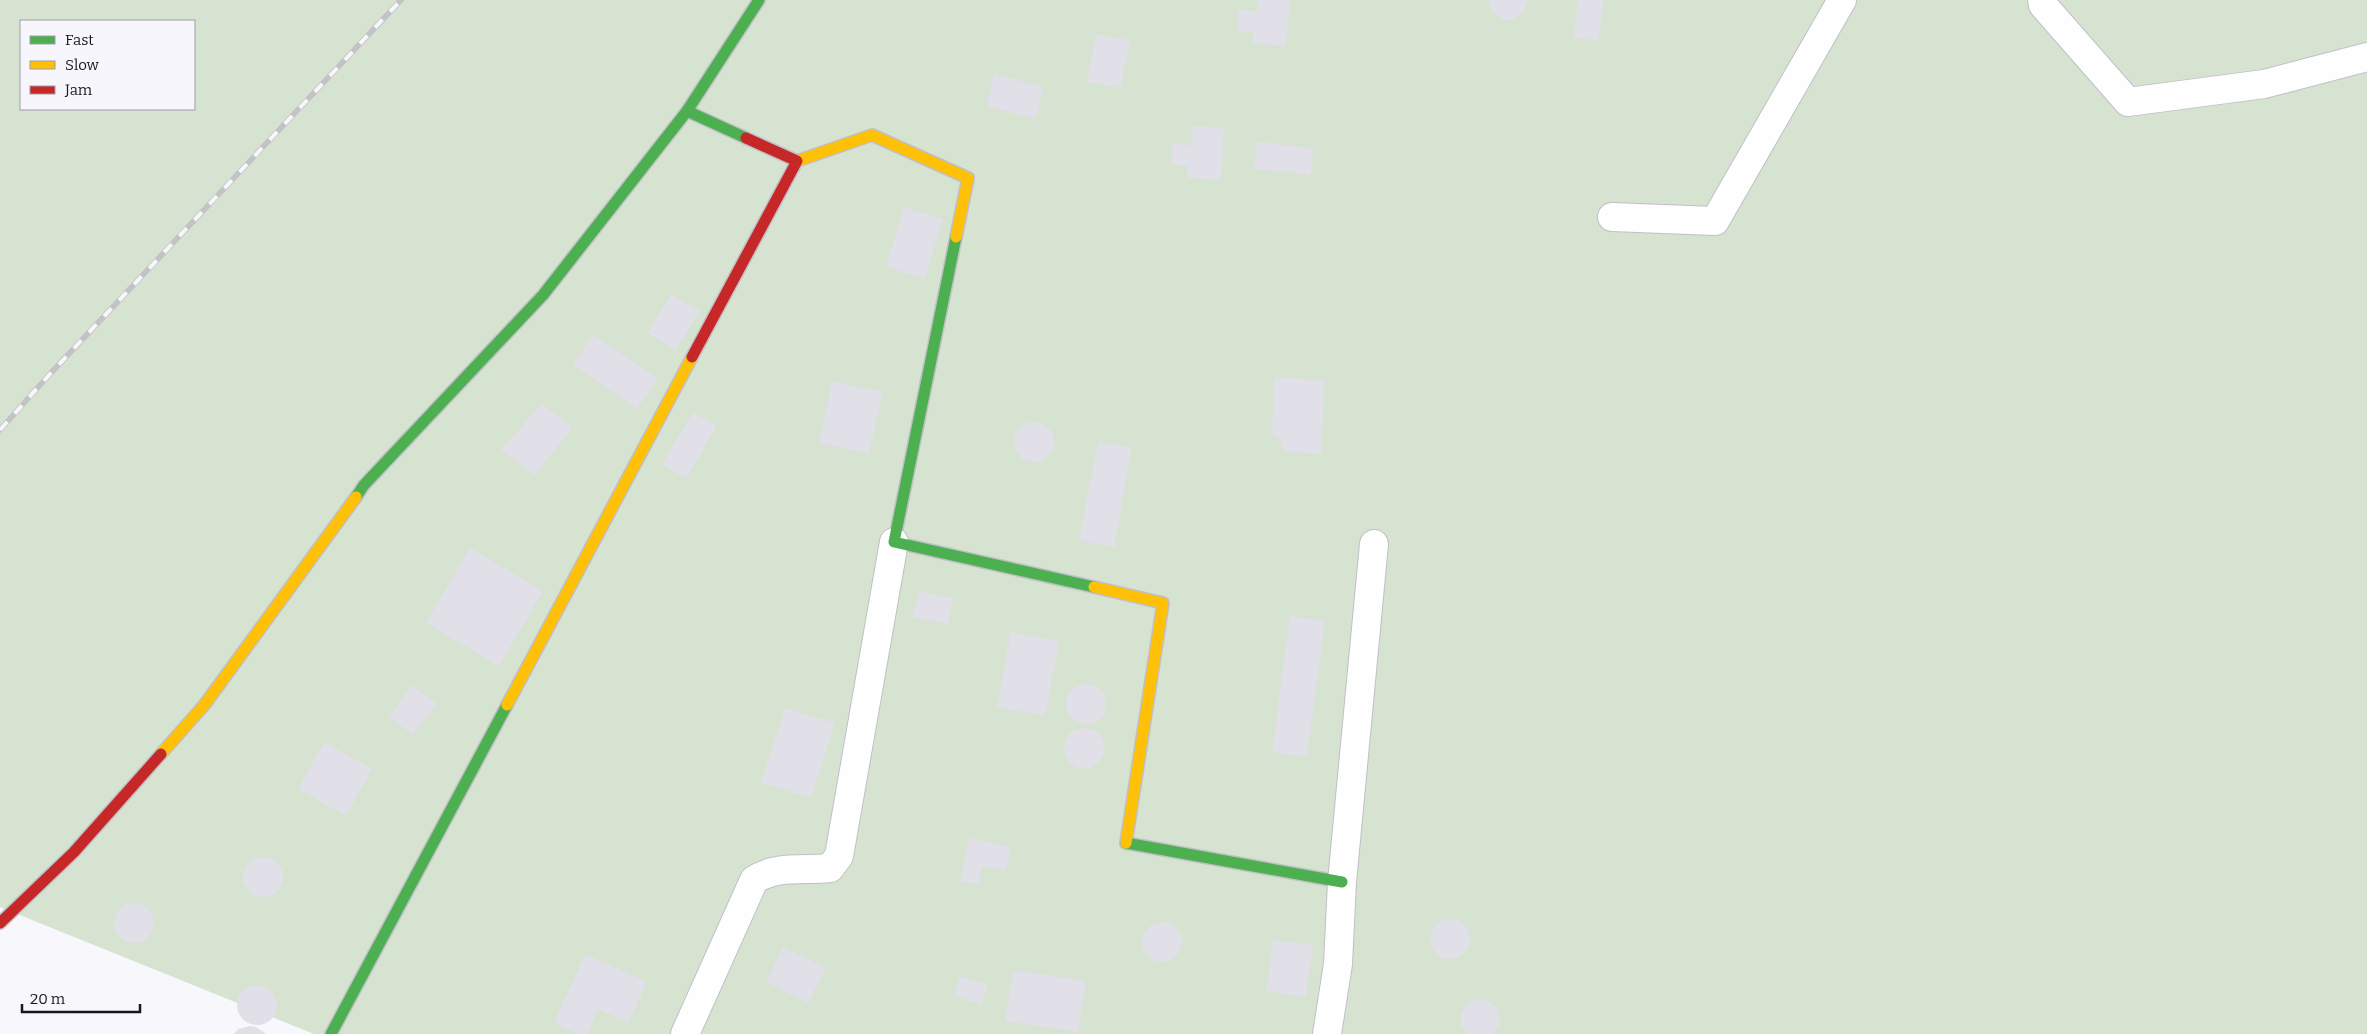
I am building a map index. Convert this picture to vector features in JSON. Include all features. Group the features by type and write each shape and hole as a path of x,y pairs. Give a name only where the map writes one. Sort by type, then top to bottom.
{"street":[{"path":"0,923 74,852 205,704 364,485 543,295 687,111 759,0"},
{"path":"1612,217 1715,221 1842,0"},
{"path":"2042,0 2043,5 2128,102 2264,84 2367,57"},
{"path":"687,111 797,161"},
{"path":"331,1034 797,161 872,135 968,178 894,542 839,856 830,868 767,872 754,880 685,1034"},
{"path":"894,542 1163,603 1126,844 1342,882"},
{"path":"1327,1034 1338,964 1342,882 1374,544"}],"green space":[{"path":"0,0 2367,0 2367,1034 314,1034 0,907"}],"building":[{"path":"1257,0 1290,0 1286,46 1252,44 1253,32 1237,31 1238,10 1257,11"},
{"path":"1488,0 1528,0 1528,2 1522,14 1511,20 1504,20 1493,13"},
{"path":"1578,0 1604,0 1598,40 1573,38"},
{"path":"1096,34 1130,40 1121,88 1087,82"},
{"path":"994,74 1044,87 1035,119 986,106"},
{"path":"1192,126 1224,128 1221,180 1187,178 1187,166 1171,165 1172,144 1191,145"},
{"path":"1257,142 1313,148 1311,175 1254,169"},
{"path":"904,207 943,219 925,279 886,267"},
{"path":"671,294 700,311 676,350 647,333"},
{"path":"593,334 658,378 637,409 573,365"},
{"path":"1275,377 1325,380 1321,454 1284,452 1280,439 1271,435"},
{"path":"832,381 883,392 869,454 819,443"},
{"path":"541,404 573,427 535,475 501,450"},
{"path":"693,412 717,426 686,479 662,464"},
{"path":"1034,422 1048,428 1054,442 1048,456 1034,462 1020,456 1014,442 1020,428"},
{"path":"1098,442 1132,447 1114,548 1079,540"},
{"path":"470,548 543,591 499,666 426,623"},
{"path":"919,591 953,598 948,624 913,617"},
{"path":"1290,616 1325,621 1307,757 1272,752"},
{"path":"1011,632 1059,641 1045,716 997,707"},
{"path":"1086,684 1100,690 1106,704 1100,718 1086,724 1072,718 1066,704 1072,690"},
{"path":"412,685 437,704 413,735 389,717"},
{"path":"785,708 835,723 811,798 761,783"},
{"path":"1084,728 1098,734 1104,748 1098,762 1084,768 1070,762 1064,748 1070,734"},
{"path":"324,742 372,769 346,816 298,789"},
{"path":"969,838 1011,847 1006,871 982,866 979,884 960,881"},
{"path":"263,857 277,863 283,877 277,891 263,897 249,891 243,877 249,863"},
{"path":"134,903 148,909 154,923 148,937 134,943 120,937 114,923 120,909"},
{"path":"1450,919 1464,925 1470,939 1464,953 1450,959 1436,953 1430,939 1436,925"},
{"path":"1162,922 1176,928 1182,942 1176,956 1162,962 1148,956 1142,942 1148,928"},
{"path":"1273,940 1313,945 1306,997 1266,991"},
{"path":"783,947 826,968 808,1003 766,982"},
{"path":"585,954 647,982 629,1023 598,1009 587,1034 578,1034 554,1023"},
{"path":"1013,970 1086,981 1078,1032 1005,1021"},
{"path":"960,976 988,984 982,1005 954,996"},
{"path":"257,985 271,991 277,1005 271,1019 257,1025 243,1019 237,1005 243,991"},
{"path":"1480,999 1486,1000 1497,1008 1500,1021 1498,1027 1492,1034 1468,1034 1461,1026 1461,1014 1468,1003"},
{"path":"250,1026 256,1027 266,1034 234,1034 238,1029"}],"railway":[{"path":"0,430 49,375 401,0"}],"traffic: fast":[{"path":"746,138 687,111 759,0"},
{"path":"356,497 364,485 543,295 687,111"},
{"path":"956,237 894,542 1094,587"},
{"path":"331,1034 507,705"},
{"path":"1126,843 1342,882"}],"traffic: slow":[{"path":"797,161 872,135 968,178 956,237"},
{"path":"507,705 692,357"},
{"path":"161,754 205,704 356,497"},
{"path":"1094,587 1163,603 1126,843"}],"traffic: jam":[{"path":"692,357 797,161 746,138"},
{"path":"0,923 74,852 161,754"}]}
